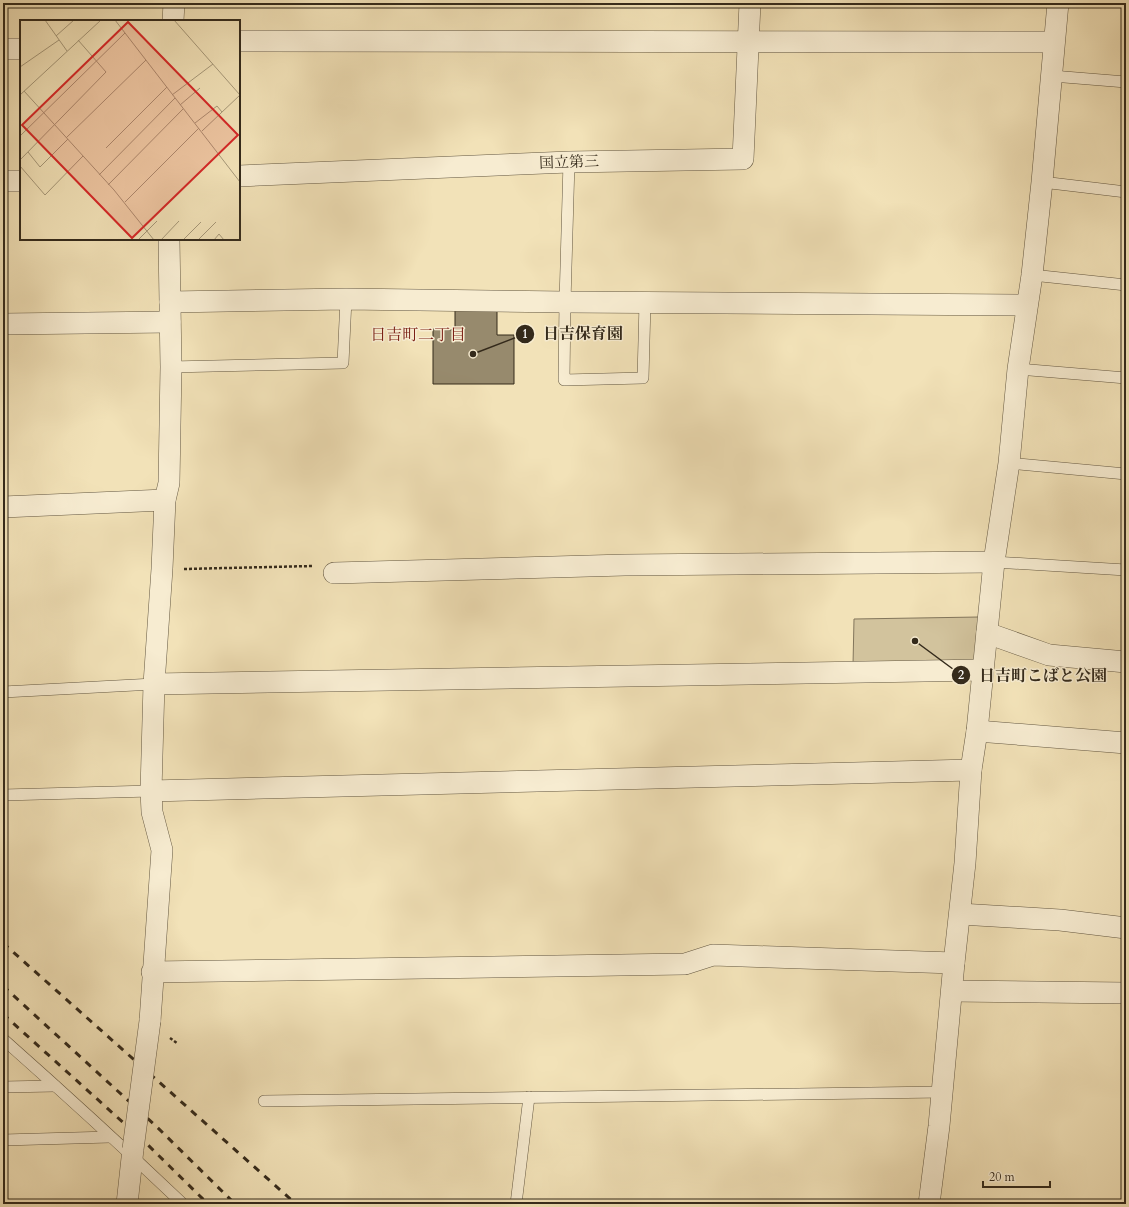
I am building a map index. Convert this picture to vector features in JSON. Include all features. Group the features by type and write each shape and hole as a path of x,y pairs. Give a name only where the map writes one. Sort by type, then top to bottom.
{"street":[{"path":"172,20 174,3"},
{"name":"国立第三","path":"240,176 568,162 743,159 750,3"},
{"path":"929,1204 965,863 971,770 977,730 994,562 1009,463 1018,369 1032,275 1058,3"},
{"path":"240,41 1054,42"},
{"path":"3,49 20,49"},
{"path":"3,181 20,181"},
{"path":"127,1204 150,1021 152,972 162,850 152,812 151,791 154,684 165,500 169,483 171,367 169,240"},
{"path":"3,324 346,300 1027,305"},
{"path":"3,507 165,500"},
{"path":"334,573 625,565 994,562"},
{"path":"987,633 1049,655 1126,662"},
{"path":"154,684 983,670"},
{"path":"977,730 1126,743"},
{"path":"151,791 971,770"},
{"path":"960,914 1060,920 1126,928"},
{"path":"152,972 685,964 713,955 954,963"},
{"path":"952,991 1126,993"}],"lane":[{"path":"1052,76 1126,82"},
{"path":"568,162 564,380 643,378 645,303"},
{"path":"1042,182 1126,192"},
{"path":"1032,275 1126,285"},
{"path":"171,367 343,364 346,300"},
{"path":"1018,369 1126,378"},
{"path":"1009,463 1126,474"},
{"path":"994,562 1126,570"},
{"path":"3,692 154,684"},
{"path":"3,795 151,791"},
{"path":"3,1039 110,1137 133,1153 183,1204"},
{"path":"3,1087 55,1086"},
{"path":"264,1101 942,1092"},
{"path":"516,1204 530,1097"},
{"path":"3,1140 110,1137"}],"path":[{"path":"162,569 330,566 334,573"}],"shaded area":[{"path":"979,617 974,664 853,665 854,619"}],"building":[{"path":"455,310 497,310 497,335 514,335 514,384 433,384 433,329 455,330"}],"railway":[{"path":"3,943 296,1204"},
{"path":"3,986 157,1127 235,1204"},
{"path":"3,1014 148,1145 208,1204"}],"place":[{"name":"日吉保育園","path":"473,354"},
{"name":"日吉町こばと公園","path":"915,641"}],"district":[{"name":"日吉町二丁目","path":"418,334"}]}
